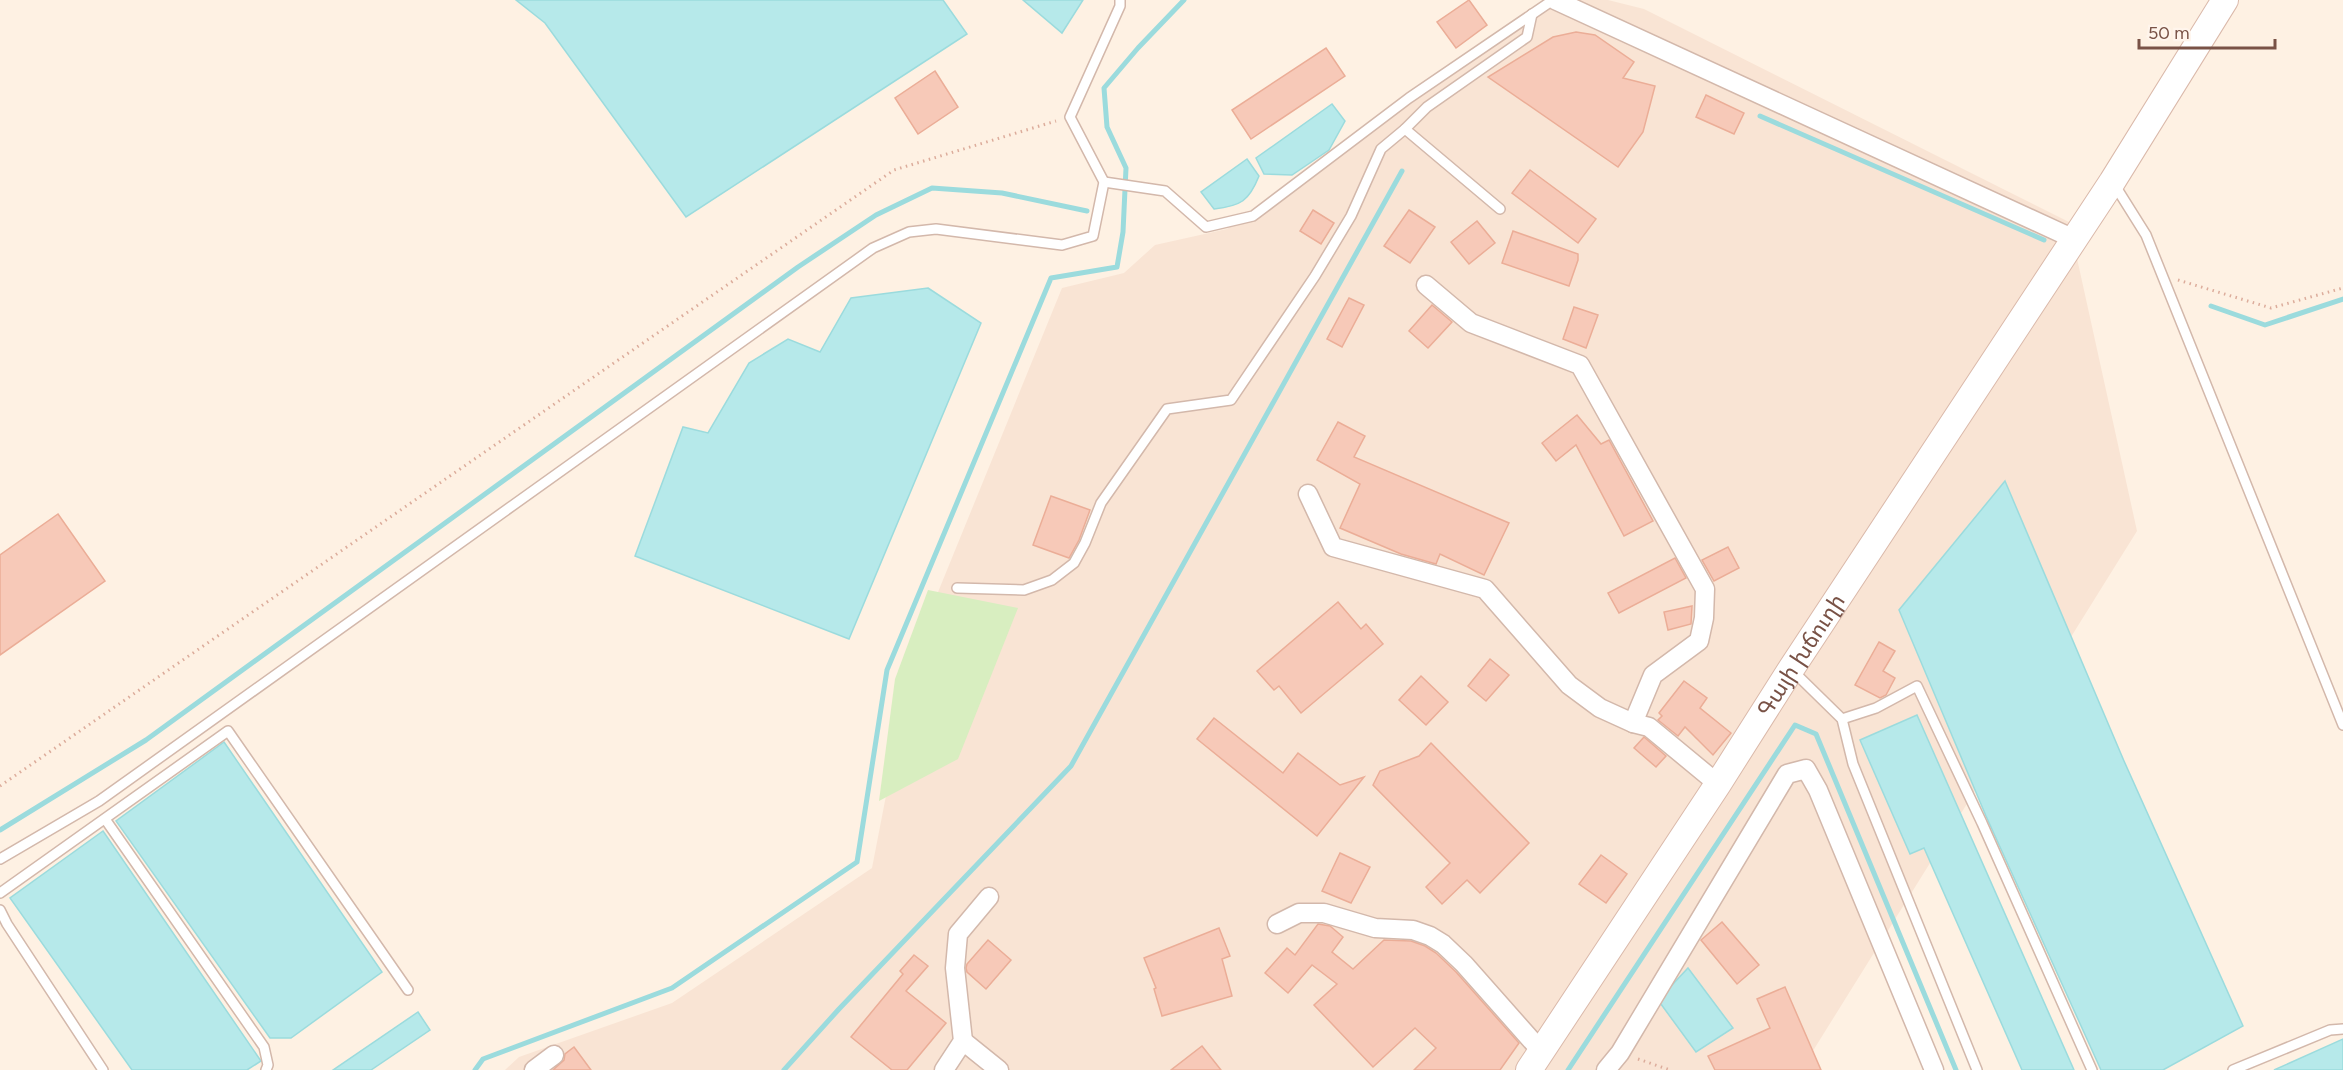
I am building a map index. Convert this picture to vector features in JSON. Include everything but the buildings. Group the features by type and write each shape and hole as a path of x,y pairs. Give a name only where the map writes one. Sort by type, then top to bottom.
{"main road":[{"name":"Գայի խճուղի","path":"1535,1060 1719,784 1791,669 2112,182 2225,0"}],"street":[{"path":"1554,0 2074,239"},
{"path":"1426,285 1471,323 1580,364 1705,590 1704,618 1699,641 1653,675 1633,723"},
{"path":"1308,494 1333,547 1485,589 1569,685 1600,708 1633,723 1649,727 1719,784"},
{"path":"1606,1070 1620,1053 1787,774 1806,769 1818,790 1934,1070"},
{"path":"944,1070 963,1041 955,968 958,934 989,897"},
{"path":"1277,924 1299,913 1323,913 1375,928 1413,930 1430,936 1443,944 1464,964 1535,1060"},
{"path":"963,1041 999,1070"},
{"path":"534,1070 554,1055"}],"lane":[{"path":"0,859 99,801 873,248 909,232 936,229 1062,245 1093,236 1107,182 1070,117 1120,6 1120,0"},
{"path":"1107,182 1165,192 1206,226 1253,216 1409,98 1554,0"},
{"path":"957,588 1024,590 1052,580 1074,564 1101,503 1167,409 1232,400 1315,276 1351,216 1381,149 1427,107 1527,37 1532,14"},
{"path":"1405,129 1500,209"},
{"path":"2112,182 2146,235 2343,724"},
{"path":"1791,669 1842,718 1853,764 1977,1070"},
{"path":"1842,718 1876,708 1917,686 1982,823 2092,1070"},
{"path":"0,893 228,731 408,990"},
{"path":"105,819 264,1047 268,1065 266,1070"},
{"path":"0,910 103,1070"},
{"path":"2233,1070 2330,1030 2343,1029"}],"path":[{"path":"0,786 894,170 1070,117"},
{"path":"2161,276 2271,308 2343,288"},
{"path":"1620,1053 1670,1070"}],"shaded area":[{"path":"1546,0 1608,0 1644,9 2069,222 2137,531 1801,1070 505,1070 519,1057 672,1003 872,868 914,651 1062,288 1124,273 1155,245 1227,229"}],"green space":[{"path":"928,590 1018,608 958,759 879,801 895,679"}],"water":[{"path":"516,0 943,0 967,34 686,217 545,23"},
{"path":"1023,0 1083,0 1062,33"},
{"path":"1332,104 1345,121 1329,150 1292,175 1264,174 1256,158"},
{"path":"1247,159 1259,176 1252,191 1237,204 1214,209 1201,192"},
{"path":"928,288 981,323 849,639 635,556 683,427 708,433 749,363 788,339 820,352 851,298"},
{"path":"2005,481 2124,761 2243,1026 2163,1070 2101,1070 1986,816 1899,610"},
{"path":"1917,715 2074,1070 2022,1070 1924,848 1910,854 1860,740"},
{"path":"224,742 382,972 291,1038 270,1038 116,821"},
{"path":"103,831 261,1061 247,1070 132,1070 10,898"},
{"path":"1688,968 1733,1028 1696,1052 1658,1000"},
{"path":"418,1012 430,1030 371,1070 333,1070"},
{"path":"2343,1039 2343,1070 2274,1070"}],"waterway":[{"path":"475,1070 483,1059 672,988 857,862 887,670 1051,278 1117,267 1123,232 1126,168 1107,127 1104,88 1184,0"},
{"path":"1760,116 2044,240"},
{"path":"784,1070 839,1009 1071,766 1402,171"},
{"path":"0,830 146,740 798,267 876,215 932,188 1002,193 1087,211"},
{"path":"2211,306 2265,325 2343,299"},
{"path":"1568,1070 1795,725 1816,734 1956,1070"}]}
